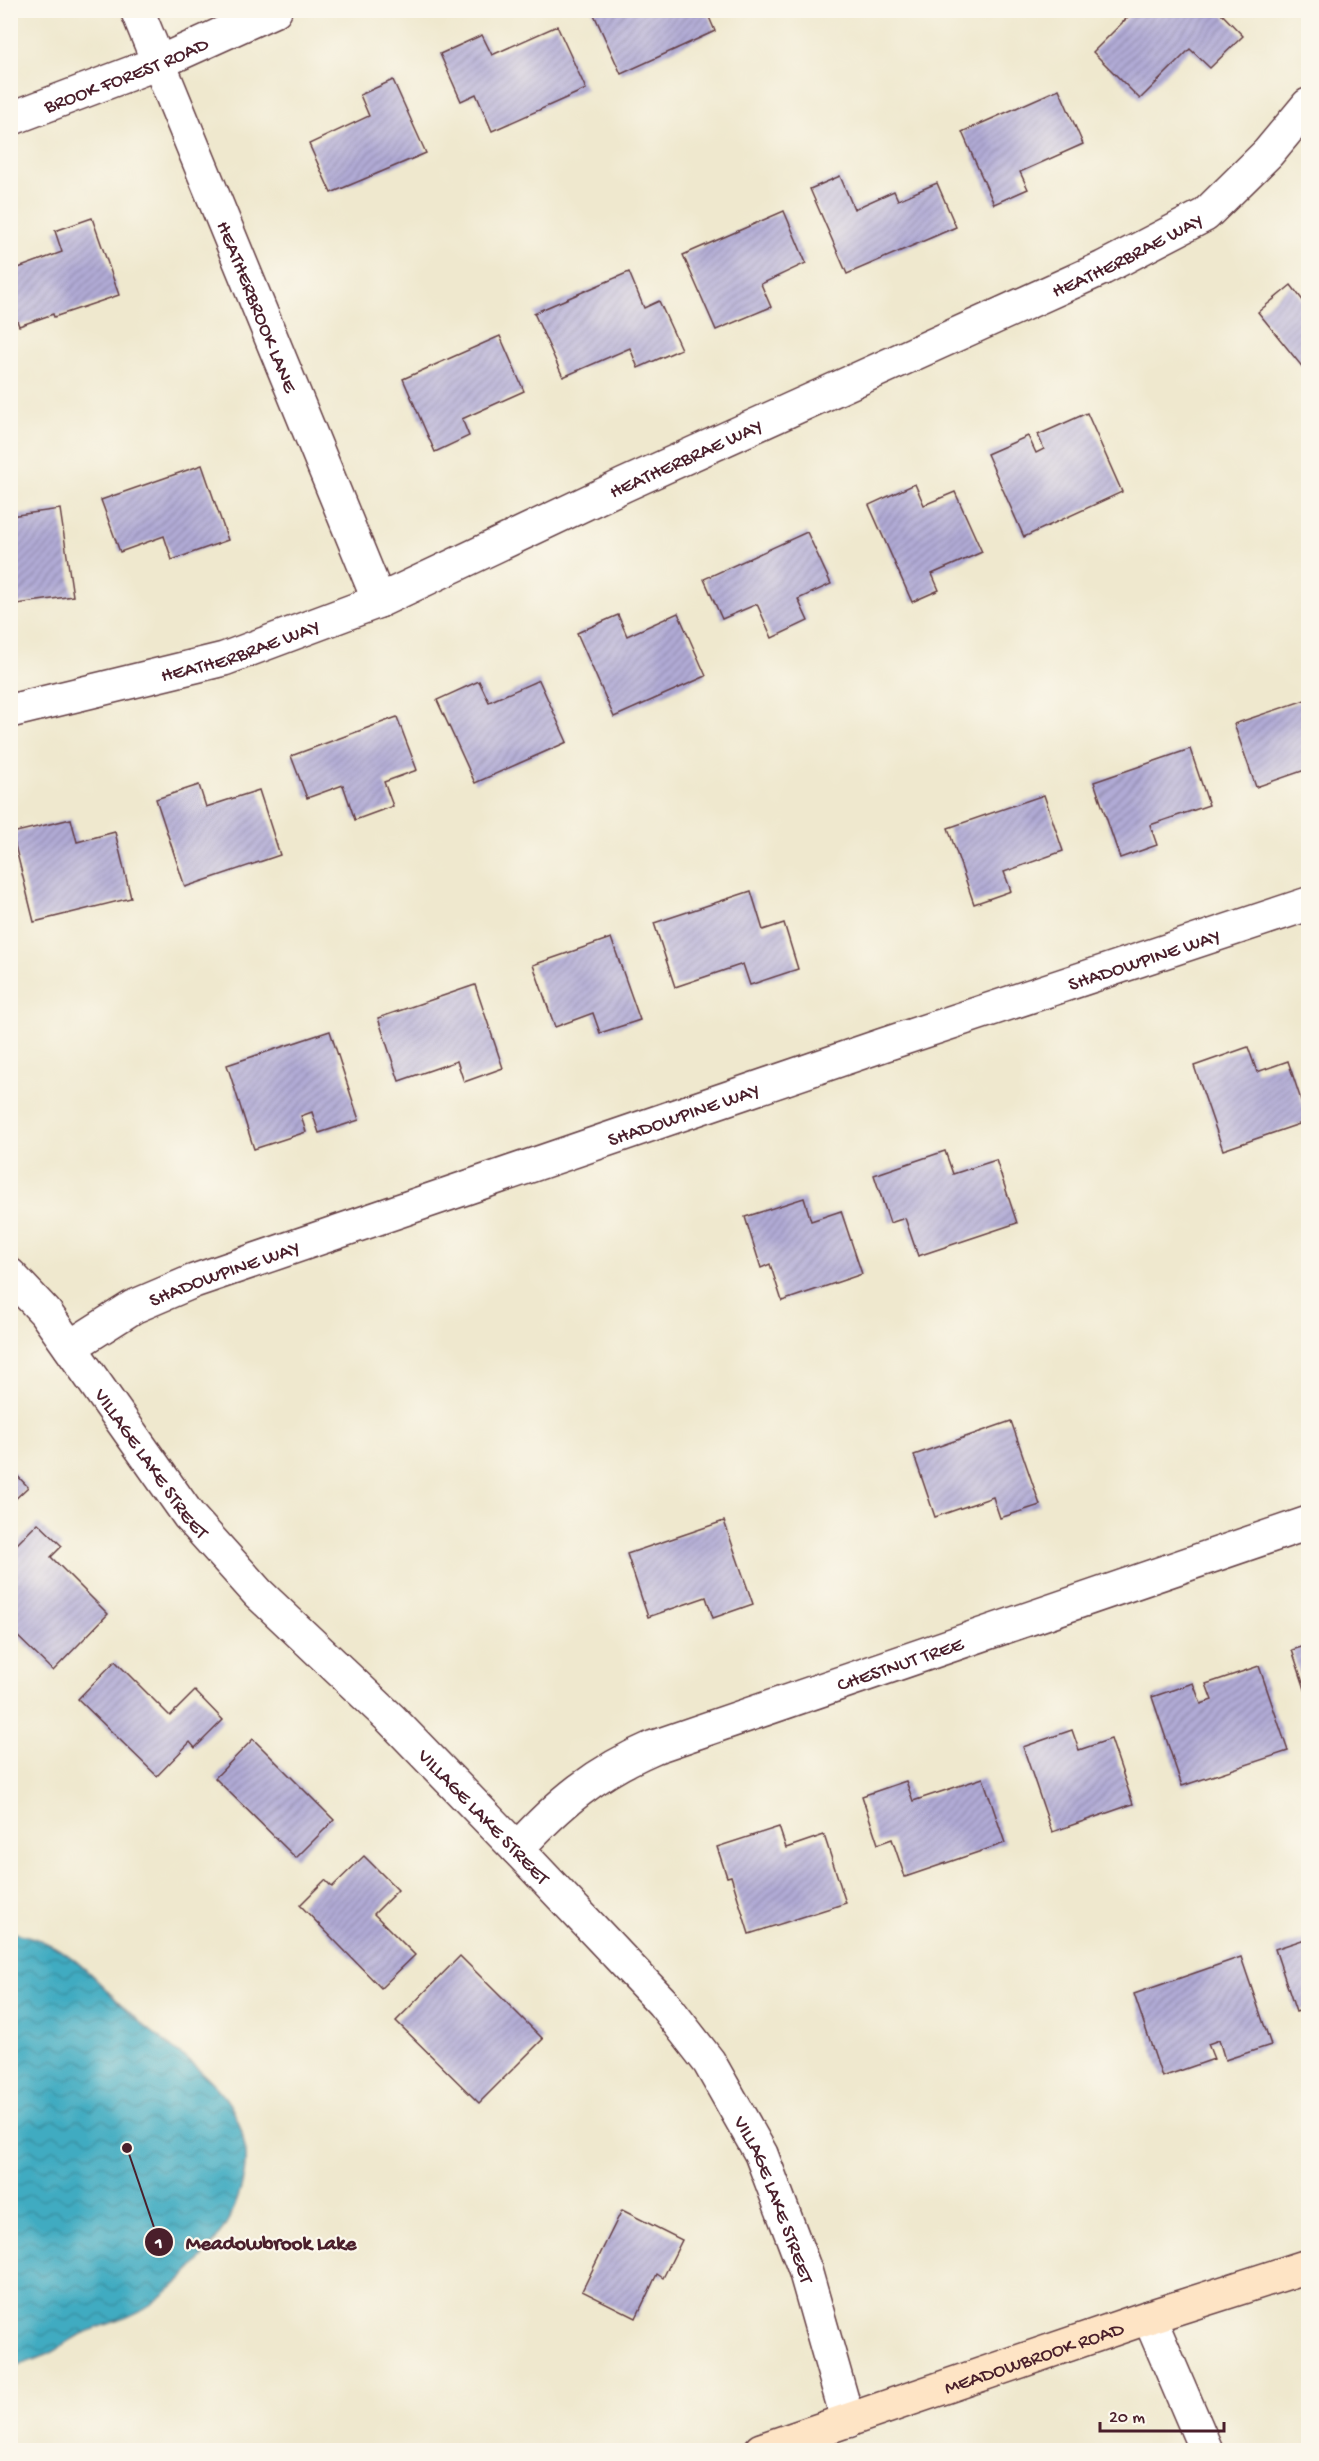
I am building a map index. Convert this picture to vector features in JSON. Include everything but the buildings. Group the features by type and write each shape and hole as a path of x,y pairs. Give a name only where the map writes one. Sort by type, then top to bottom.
{"street":[{"name":"HEATHERBROOK LANE","path":"137,10 379,601"},
{"name":"BROOK FOREST ROAD","path":"10,119 158,63 275,10"},
{"name":"HEATHERBRAE WAY","path":"10,711 224,659 379,601 624,485 1103,268 1205,214 1268,153 1308,105"},
{"name":"SHADOWPINE WAY","path":"70,1347 133,1307 194,1281 883,1045 1308,904"},
{"name":"VILLAGE LAKE STREET","path":"10,1275 45,1312 189,1516 258,1593 391,1719 517,1849 663,2003 709,2062 761,2154 805,2270 848,2421"},
{"name":"CHESTNUT TREE","path":"517,1849 550,1813 586,1782 654,1747 1308,1523"},
{"name":"MEADOWBROOK ROAD","path":"761,2451 1308,2266"},
{"path":"1149,2318 1206,2451"}],"water":[{"path":"11,1932 34,1938 69,1956 141,2023 216,2087 233,2110 243,2138 245,2166 239,2193 228,2220 212,2245 172,2288 150,2305 133,2314 80,2335 49,2354 11,2368"}],"place":[{"name":"Meadowbrook Lake","path":"127,2148"}]}
